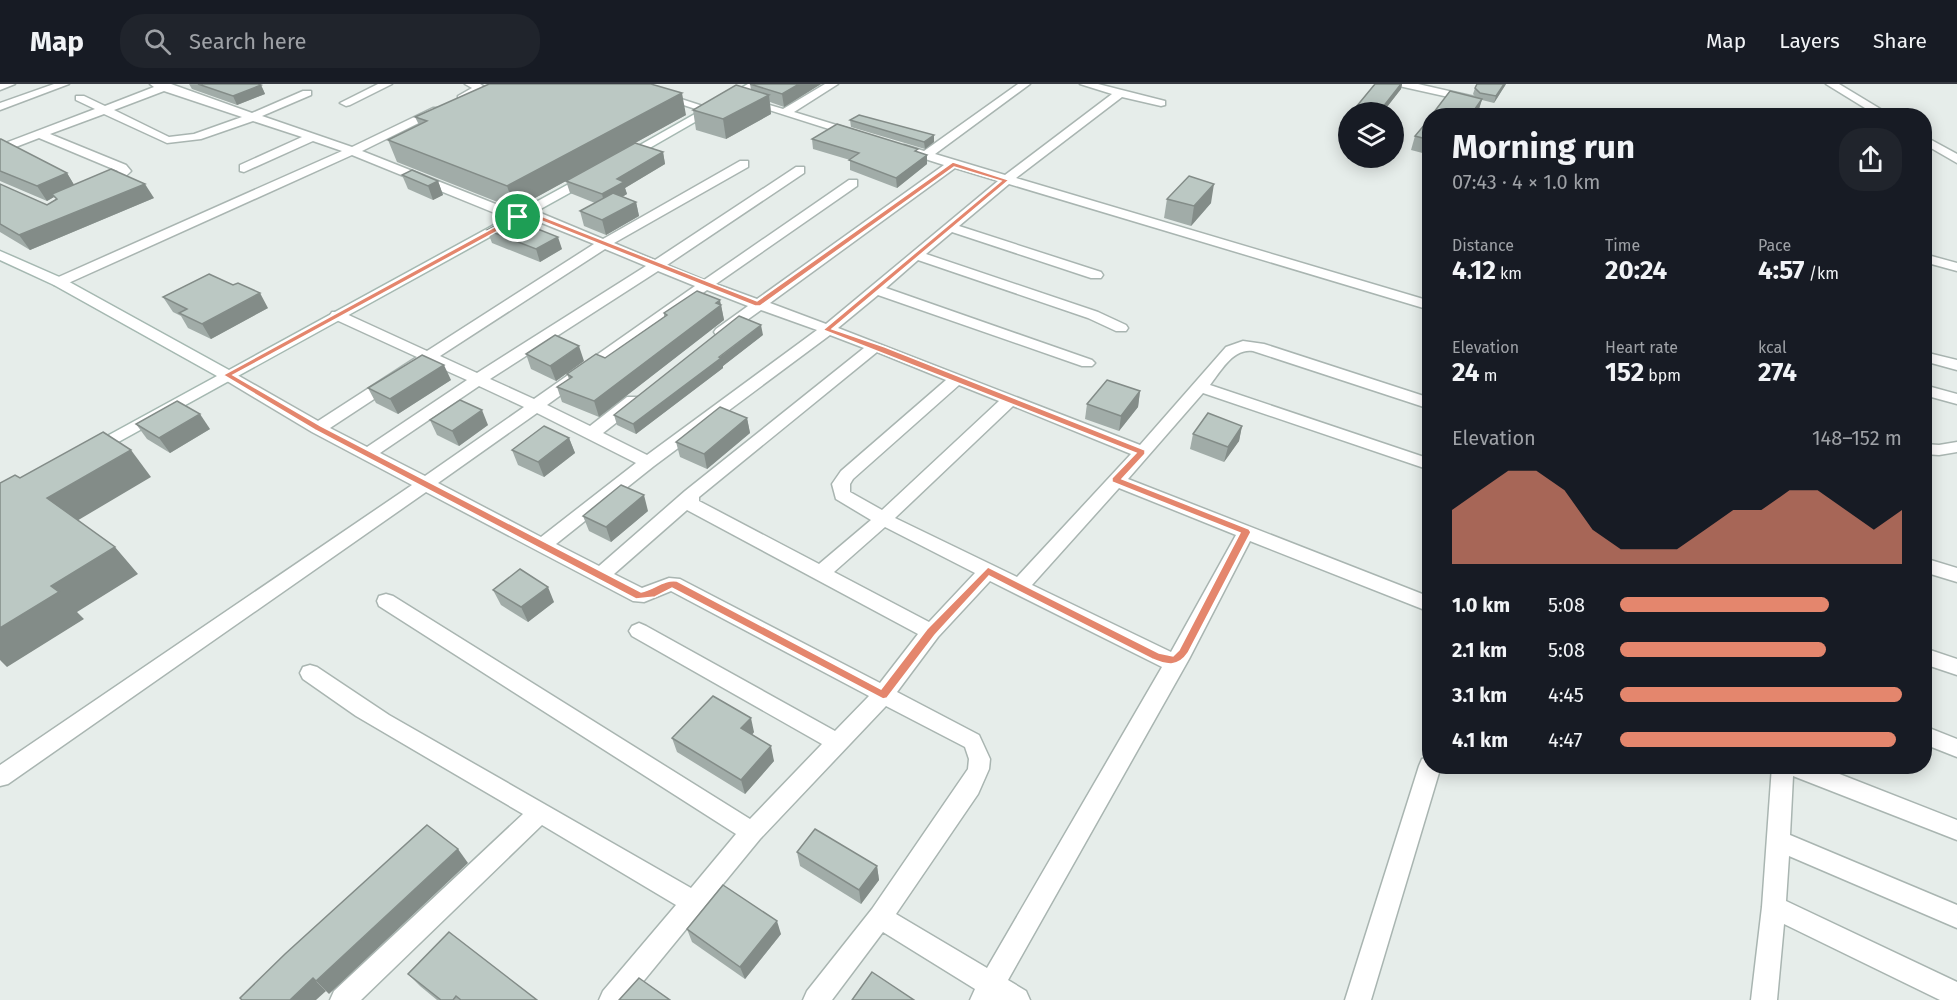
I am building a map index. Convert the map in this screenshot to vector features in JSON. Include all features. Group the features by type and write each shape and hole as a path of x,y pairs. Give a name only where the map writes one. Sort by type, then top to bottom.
{"street":[{"path":"0,87 10,84"},
{"path":"0,107 64,84"},
{"path":"346,103 387,84"},
{"path":"470,84 486,86"},
{"path":"627,84 709,110"},
{"path":"83,457 227,375 522,215 756,84"},
{"path":"784,113 833,84"},
{"path":"925,156 1025,84"},
{"path":"1085,84 1161,103"},
{"path":"1403,84 1430,87 1471,99"},
{"path":"1831,84 1873,108"},
{"path":"0,149 163,85 313,137 603,244 705,285 875,346 955,380 1142,452"},
{"path":"59,282 351,151 486,86"},
{"path":"80,98 167,140 176,142 200,136 307,93"},
{"path":"543,545 648,462 827,330 1006,180 1120,93"},
{"path":"733,97 871,139"},
{"path":"39,134 122,168 124,171 119,176 90,189"},
{"path":"244,168 313,137"},
{"path":"1932,144 1957,159"},
{"path":"892,146 1422,304"},
{"path":"318,428 603,244 744,164"},
{"path":"711,340 757,304 953,164"},
{"path":"368,454 479,379 741,211 800,170"},
{"path":"0,777 425,484 852,183"},
{"path":"950,228 1096,275"},
{"path":"0,255 59,282 318,428 600,576 640,596 652,594 664,586 673,584 972,741 980,753 980,768 880,916 816,1000"},
{"path":"916,255 1093,315 1121,328"},
{"path":"1932,260 1957,267"},
{"path":"875,289 1087,363"},
{"path":"337,315 479,379 648,462"},
{"path":"1020,586 1231,350 1245,344 1422,401"},
{"path":"600,576 755,442 875,346"},
{"path":"1932,358 1957,365"},
{"path":"955,380 847,475 841,484 842,495 883,519 1155,656 1166,660 1176,660"},
{"path":"1200,387 1422,462"},
{"path":"592,434 647,390"},
{"path":"1932,392 1957,399"},
{"path":"822,573 1009,401"},
{"path":"1932,450 1957,447"},
{"path":"1115,480 1422,602"},
{"path":"689,499 690,504 695,508 931,632"},
{"path":"988,992 1182,653 1246,532"},
{"path":"1932,568 1957,575"},
{"path":"612,1000 752,832 883,695 931,632 988,571"},
{"path":"386,601 752,832"},
{"path":"639,631 838,743"},
{"path":"1932,659 1957,667"},
{"path":"310,673 333,691 392,729 693,902"},
{"path":"1932,738 1957,748"},
{"path":"1358,1000 1428,774"},
{"path":"1767,999 1783,774"},
{"path":"1814,774 1957,830"},
{"path":"343,1000 540,813"},
{"path":"1779,841 1957,917"},
{"path":"1774,907 1957,995"},
{"path":"880,916 988,992 1017,1000"}],"building":[{"path":"198,84 258,84 261,85 233,96"},
{"path":"489,84 651,84 682,93 507,186 388,140 427,121 415,117"},
{"path":"750,84 799,84 782,94"},
{"path":"1375,84 1401,84 1387,102 1360,102"},
{"path":"1477,84 1504,84 1496,96 1480,93 1475,88"},
{"path":"736,85 769,95 723,119 693,110"},
{"path":"1450,91 1482,99 1476,108 1437,108"},
{"path":"859,115 934,135 924,142 850,120"},
{"path":"837,124 918,149 915,151 927,155 896,178 849,160 859,153 812,139"},
{"path":"1422,128 1422,138 1415,136"},
{"path":"0,139 67,173 37,186 0,171"},
{"path":"635,143 663,152 617,179 624,182 602,194 566,181"},
{"path":"111,169 145,184 19,235 0,224 0,184 47,205 57,199 52,194"},
{"path":"412,170 438,181 428,186 402,175"},
{"path":"1189,176 1214,184 1194,206 1167,199"},
{"path":"613,193 636,202 602,220 580,211"},
{"path":"510,218 558,237 536,249 487,230"},
{"path":"209,274 233,285 238,283 260,293 202,324 179,313 187,309 163,297"},
{"path":"697,291 720,300 716,303 721,305 594,401 557,387 572,377 567,374 596,354 605,358"},
{"path":"739,316 761,325 633,424 614,415"},
{"path":"555,335 579,346 550,366 526,354"},
{"path":"422,355 444,365 390,399 368,388"},
{"path":"1107,380 1140,391 1121,416 1087,404"},
{"path":"460,400 482,410 452,431 430,420"},
{"path":"177,401 200,414 159,438 136,424"},
{"path":"720,407 747,418 704,454 676,442"},
{"path":"1208,413 1242,426 1228,447 1193,434"},
{"path":"544,426 569,438 538,462 512,450"},
{"path":"103,432 131,450 47,498 115,547 51,586 59,592 0,628 0,483 15,475 20,478"},
{"path":"621,485 644,495 606,527 583,516"},
{"path":"520,569 548,587 521,607 493,590"},
{"path":"713,696 751,718 741,728 771,746 741,780 672,738"},
{"path":"427,825 458,849 316,981 313,978 290,1000 242,1000 240,998 285,954"},
{"path":"815,829 877,866 859,890 797,852"},
{"path":"723,885 777,921 740,967 687,929"},
{"path":"449,932 537,1000 461,1000 456,996 453,1000 441,1000 408,974"},
{"path":"872,972 914,1000 852,1000"},
{"path":"639,978 670,1000 619,1000"}],"route":[{"path":"953,164 1006,180 827,330 882,349 955,380 1062,419 1142,452 1115,480 1246,532 1182,653 1176,660 1166,660 1155,656 988,571 931,632 883,695 673,584 664,586 652,594 640,596 318,428 227,375 518,217 526,212 757,304 953,164"}]}
